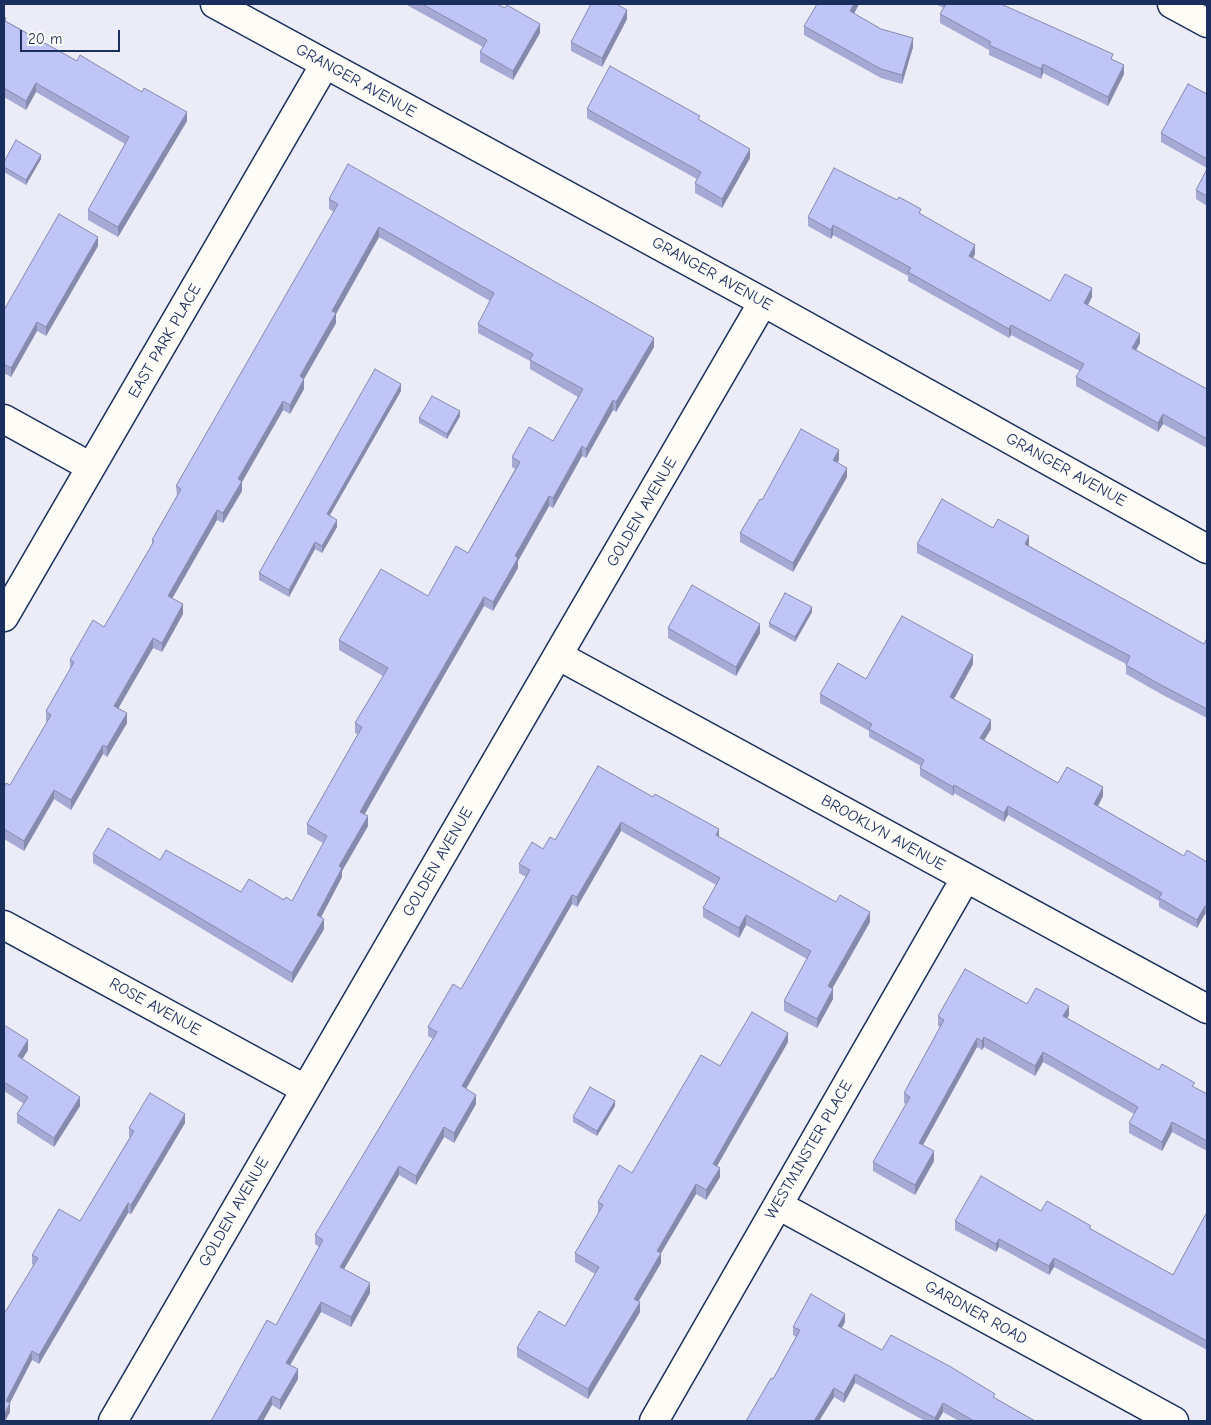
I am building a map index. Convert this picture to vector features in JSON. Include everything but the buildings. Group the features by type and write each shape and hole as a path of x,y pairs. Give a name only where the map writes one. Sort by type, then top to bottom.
{"street":[{"name":"GRANGER AVENUE","path":"215,4 763,302 1207,549"},
{"path":"1172,4 1207,23"},
{"name":"EAST PARK PLACE","path":"4,617 324,64"},
{"name":"GOLDEN AVENUE","path":"113,1421 763,302"},
{"path":"4,419 91,467"},
{"name":"BROOKLYN AVENUE","path":"559,656 965,879 1207,1009"},
{"name":"WESTMINSTER PLACE","path":"654,1421 965,879"},
{"name":"ROSE AVENUE","path":"4,926 305,1089"},
{"name":"GARDNER ROAD","path":"778,1204 1164,1419"}]}
